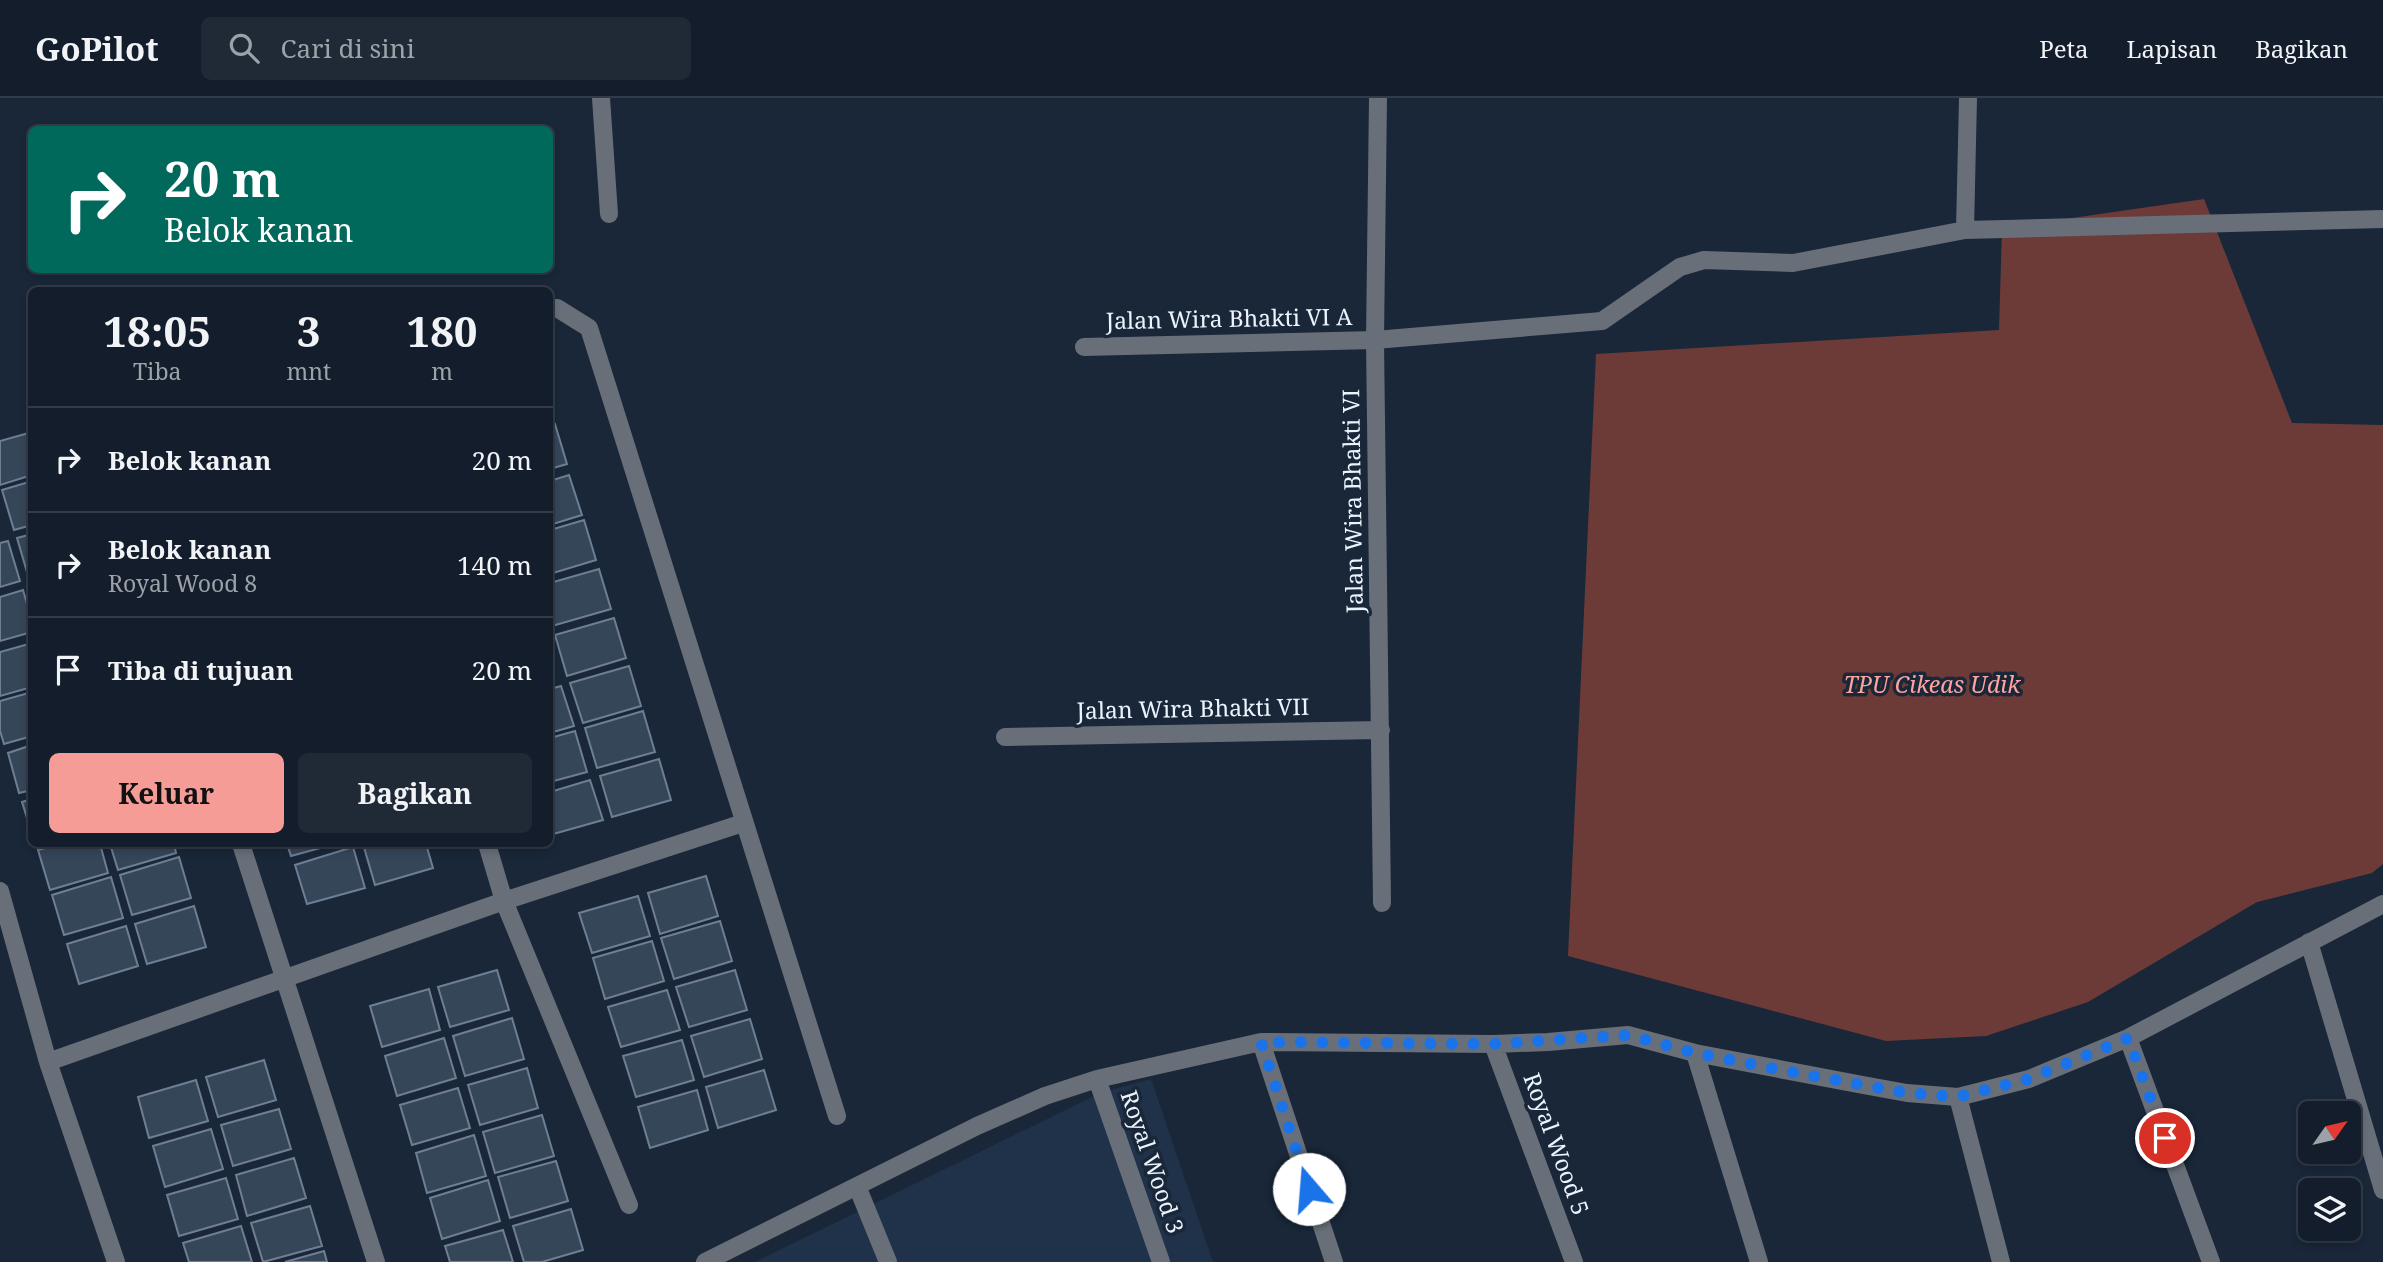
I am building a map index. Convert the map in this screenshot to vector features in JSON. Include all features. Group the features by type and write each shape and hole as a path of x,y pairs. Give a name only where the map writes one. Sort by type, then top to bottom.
{"street":[{"path":"601,98 609,214"},
{"name":"Jalan Wira Bhakti VI","path":"1378,98 1375,340 1382,902"},
{"path":"1965,230 1968,98"},
{"name":"Jalan Wira Bhakti VI A","path":"1084,347 1375,340 1602,321 1680,267 1704,260 1793,263 1965,230 2383,219"},
{"path":"553,308 589,328 837,1116"},
{"name":"Jalan Wira Bhakti VII","path":"1005,737 1381,730"},
{"path":"48,1062 504,901 743,823"},
{"path":"241,847 376,1262"},
{"path":"488,847 504,901 629,1205"},
{"path":"0,891 48,1062 116,1262"},
{"path":"705,1262 977,1126 1045,1096 1097,1079 1261,1042 1493,1044 1628,1035 1695,1053 1907,1093 1958,1097 2029,1079 2128,1038 2383,904"},
{"path":"2309,942 2383,1191"},
{"path":"2128,1038 2211,1262"},
{"path":"1261,1042 1334,1262"},
{"name":"Royal Wood 5","path":"1493,1044 1574,1262"},
{"path":"1695,1053 1759,1262"},
{"name":"Royal Wood 3","path":"1097,1079 1161,1262"},
{"path":"1958,1097 2001,1262"},
{"path":"857,1186 888,1262"}],"shaded area":[{"path":"1151,1079 1213,1262 755,1262 1100,1093"}],"green space":[{"name":"TPU Cikeas Udik","path":"2204,199 2292,423 2383,425 2383,864 2372,873 2257,902 2088,1002 1986,1036 1886,1041 1568,956 1596,354 1999,330 2002,228"}],"building":[{"path":"553,424 567,464 553,468"},
{"path":"28,433 28,476 0,485 0,441"},
{"path":"569,475 582,515 553,524 553,480"},
{"path":"28,482 28,526 14,530 2,490"},
{"path":"584,520 596,560 553,573 553,529"},
{"path":"28,535 28,576 17,538"},
{"path":"8,541 20,581 0,587 0,543"},
{"path":"599,569 611,609 553,626 553,582"},
{"path":"23,590 28,607 28,633 0,641 0,597"},
{"path":"614,618 626,658 567,676 555,635"},
{"path":"28,644 28,688 0,696 0,652"},
{"path":"629,666 641,706 583,723 570,683"},
{"path":"561,686 574,726 553,732 553,688"},
{"path":"28,693 28,737 4,744 0,731 0,701"},
{"path":"643,711 655,752 597,768 585,728"},
{"path":"575,731 587,772 553,781 553,737"},
{"path":"28,746 28,791 19,793 8,753"},
{"path":"659,759 671,800 612,817 600,776"},
{"path":"590,780 603,820 553,834 553,791"},
{"path":"28,800 28,821 22,802"},
{"path":"48,847 101,847 108,873 50,890 38,850"},
{"path":"111,847 175,847 176,853 118,870"},
{"path":"288,847 324,847 291,856"},
{"path":"353,847 365,888 307,904 295,865"},
{"path":"364,847 427,847 433,868 375,885"},
{"path":"179,857 191,898 132,915 120,875"},
{"path":"706,876 718,916 660,934 648,893"},
{"path":"111,877 123,918 64,935 52,895"},
{"path":"638,896 650,936 592,953 579,913"},
{"path":"194,906 206,947 147,964 135,924"},
{"path":"720,921 732,961 674,979 661,938"},
{"path":"126,926 138,966 79,984 67,944"},
{"path":"652,941 664,981 605,999 593,958"},
{"path":"497,970 509,1010 450,1027 438,987"},
{"path":"735,970 747,1010 689,1027 676,987"},
{"path":"429,989 440,1030 382,1047 370,1006"},
{"path":"667,990 680,1030 621,1047 608,1007"},
{"path":"512,1018 524,1059 465,1076 453,1036"},
{"path":"750,1019 762,1059 704,1077 691,1036"},
{"path":"444,1038 456,1078 397,1096 385,1056"},
{"path":"682,1040 694,1080 636,1097 623,1056"},
{"path":"264,1060 276,1100 218,1117 206,1077"},
{"path":"527,1068 538,1108 480,1125 468,1085"},
{"path":"764,1070 776,1110 718,1128 706,1087"},
{"path":"196,1080 208,1121 149,1138 138,1097"},
{"path":"458,1088 470,1128 412,1145 400,1105"},
{"path":"697,1090 708,1130 650,1148 638,1107"},
{"path":"279,1109 291,1149 233,1166 221,1125"},
{"path":"542,1115 554,1156 495,1173 483,1132"},
{"path":"211,1129 223,1169 165,1187 153,1146"},
{"path":"474,1135 486,1176 427,1193 416,1153"},
{"path":"294,1158 306,1198 247,1216 236,1175"},
{"path":"556,1161 568,1201 510,1218 498,1177"},
{"path":"226,1178 238,1219 179,1236 167,1195"},
{"path":"488,1180 500,1221 442,1239 430,1198"},
{"path":"310,1206 322,1246 263,1262 251,1223"},
{"path":"571,1209 583,1250 542,1262 524,1262 513,1226"},
{"path":"241,1226 252,1262 189,1262 183,1243"},
{"path":"503,1230 513,1262 450,1262 445,1246"},
{"path":"324,1251 327,1262 285,1262"}],"route":[{"path":"1309,1189 1261,1042 1493,1044 1628,1035 1695,1053 1791,1072 1907,1093 1958,1097 2029,1079 2128,1038 2165,1138"}]}
